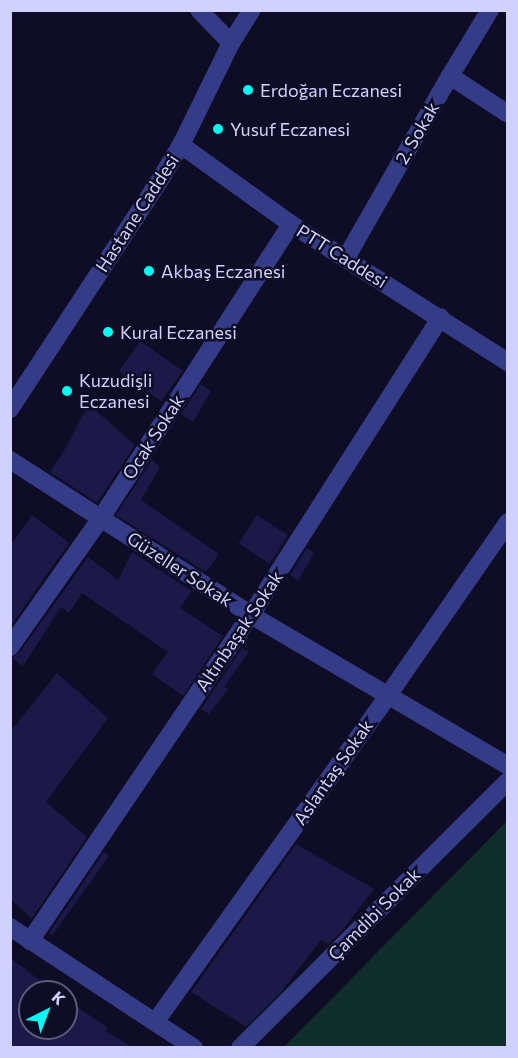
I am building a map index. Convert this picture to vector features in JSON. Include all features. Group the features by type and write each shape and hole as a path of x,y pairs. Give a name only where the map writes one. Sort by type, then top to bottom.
{"street":[{"path":"199,10 231,43"},
{"name":"Hastane Caddesi","path":"10,409 181,145 231,43 252,10"},
{"name":"2. Sokak","path":"346,258 490,10"},
{"path":"450,76 507,114"},
{"name":"PTT Caddesi","path":"181,145 291,224 441,317 507,362"},
{"name":"Ocak Sokak","path":"10,647 101,518 291,224"},
{"name":"Altınbaşak Sokak","path":"30,940 251,615 441,317"},
{"name":"Güzeller Sokak","path":"10,460 251,615 389,694 507,766"},
{"name":"Aslantaş Sokak","path":"156,1021 389,694 507,522"},
{"name":"Çamdibi Sokak","path":"240,1047 507,781"},
{"path":"10,927 194,1047"}],"green space":[{"path":"507,821 507,1047 284,1047"}],"building":[{"path":"140,341 183,371 161,401 119,371"},
{"path":"201,384 211,391 193,422 181,414"},
{"path":"88,404 135,445 97,503 50,472 65,449"},
{"path":"152,460 160,467 141,500 219,554 206,572 116,515"},
{"path":"32,515 69,543 10,627 10,546"},
{"path":"257,515 288,535 270,564 238,544"},
{"path":"307,548 314,553 298,581 290,575"},
{"path":"132,552 192,591 180,608 223,636 183,696 152,674 168,652 82,593 69,613 61,607 23,666 12,658 19,653 88,557 118,580"},
{"path":"242,648 249,652 224,687 228,689 209,714 201,709"},
{"path":"57,673 108,718 46,802 87,837 32,918 10,899 10,732"},
{"path":"296,844 374,889 341,932 328,944 321,940 282,991 246,1027 191,992"},
{"path":"104,852 109,856 52,936 49,933"},
{"path":"10,958 40,980 18,980 18,1040 78,1040 78,1007 108,1028 106,1031 132,1047 10,1047"}],"place":[{"name":"Erdoğan Eczanesi","path":"248,90"},
{"name":"Yusuf Eczanesi","path":"218,129"},
{"name":"Akbaş Eczanesi","path":"149,271"},
{"name":"Kural Eczanesi","path":"108,332"},
{"name":"Kuzudişli Eczanesi","path":"67,391"}]}
